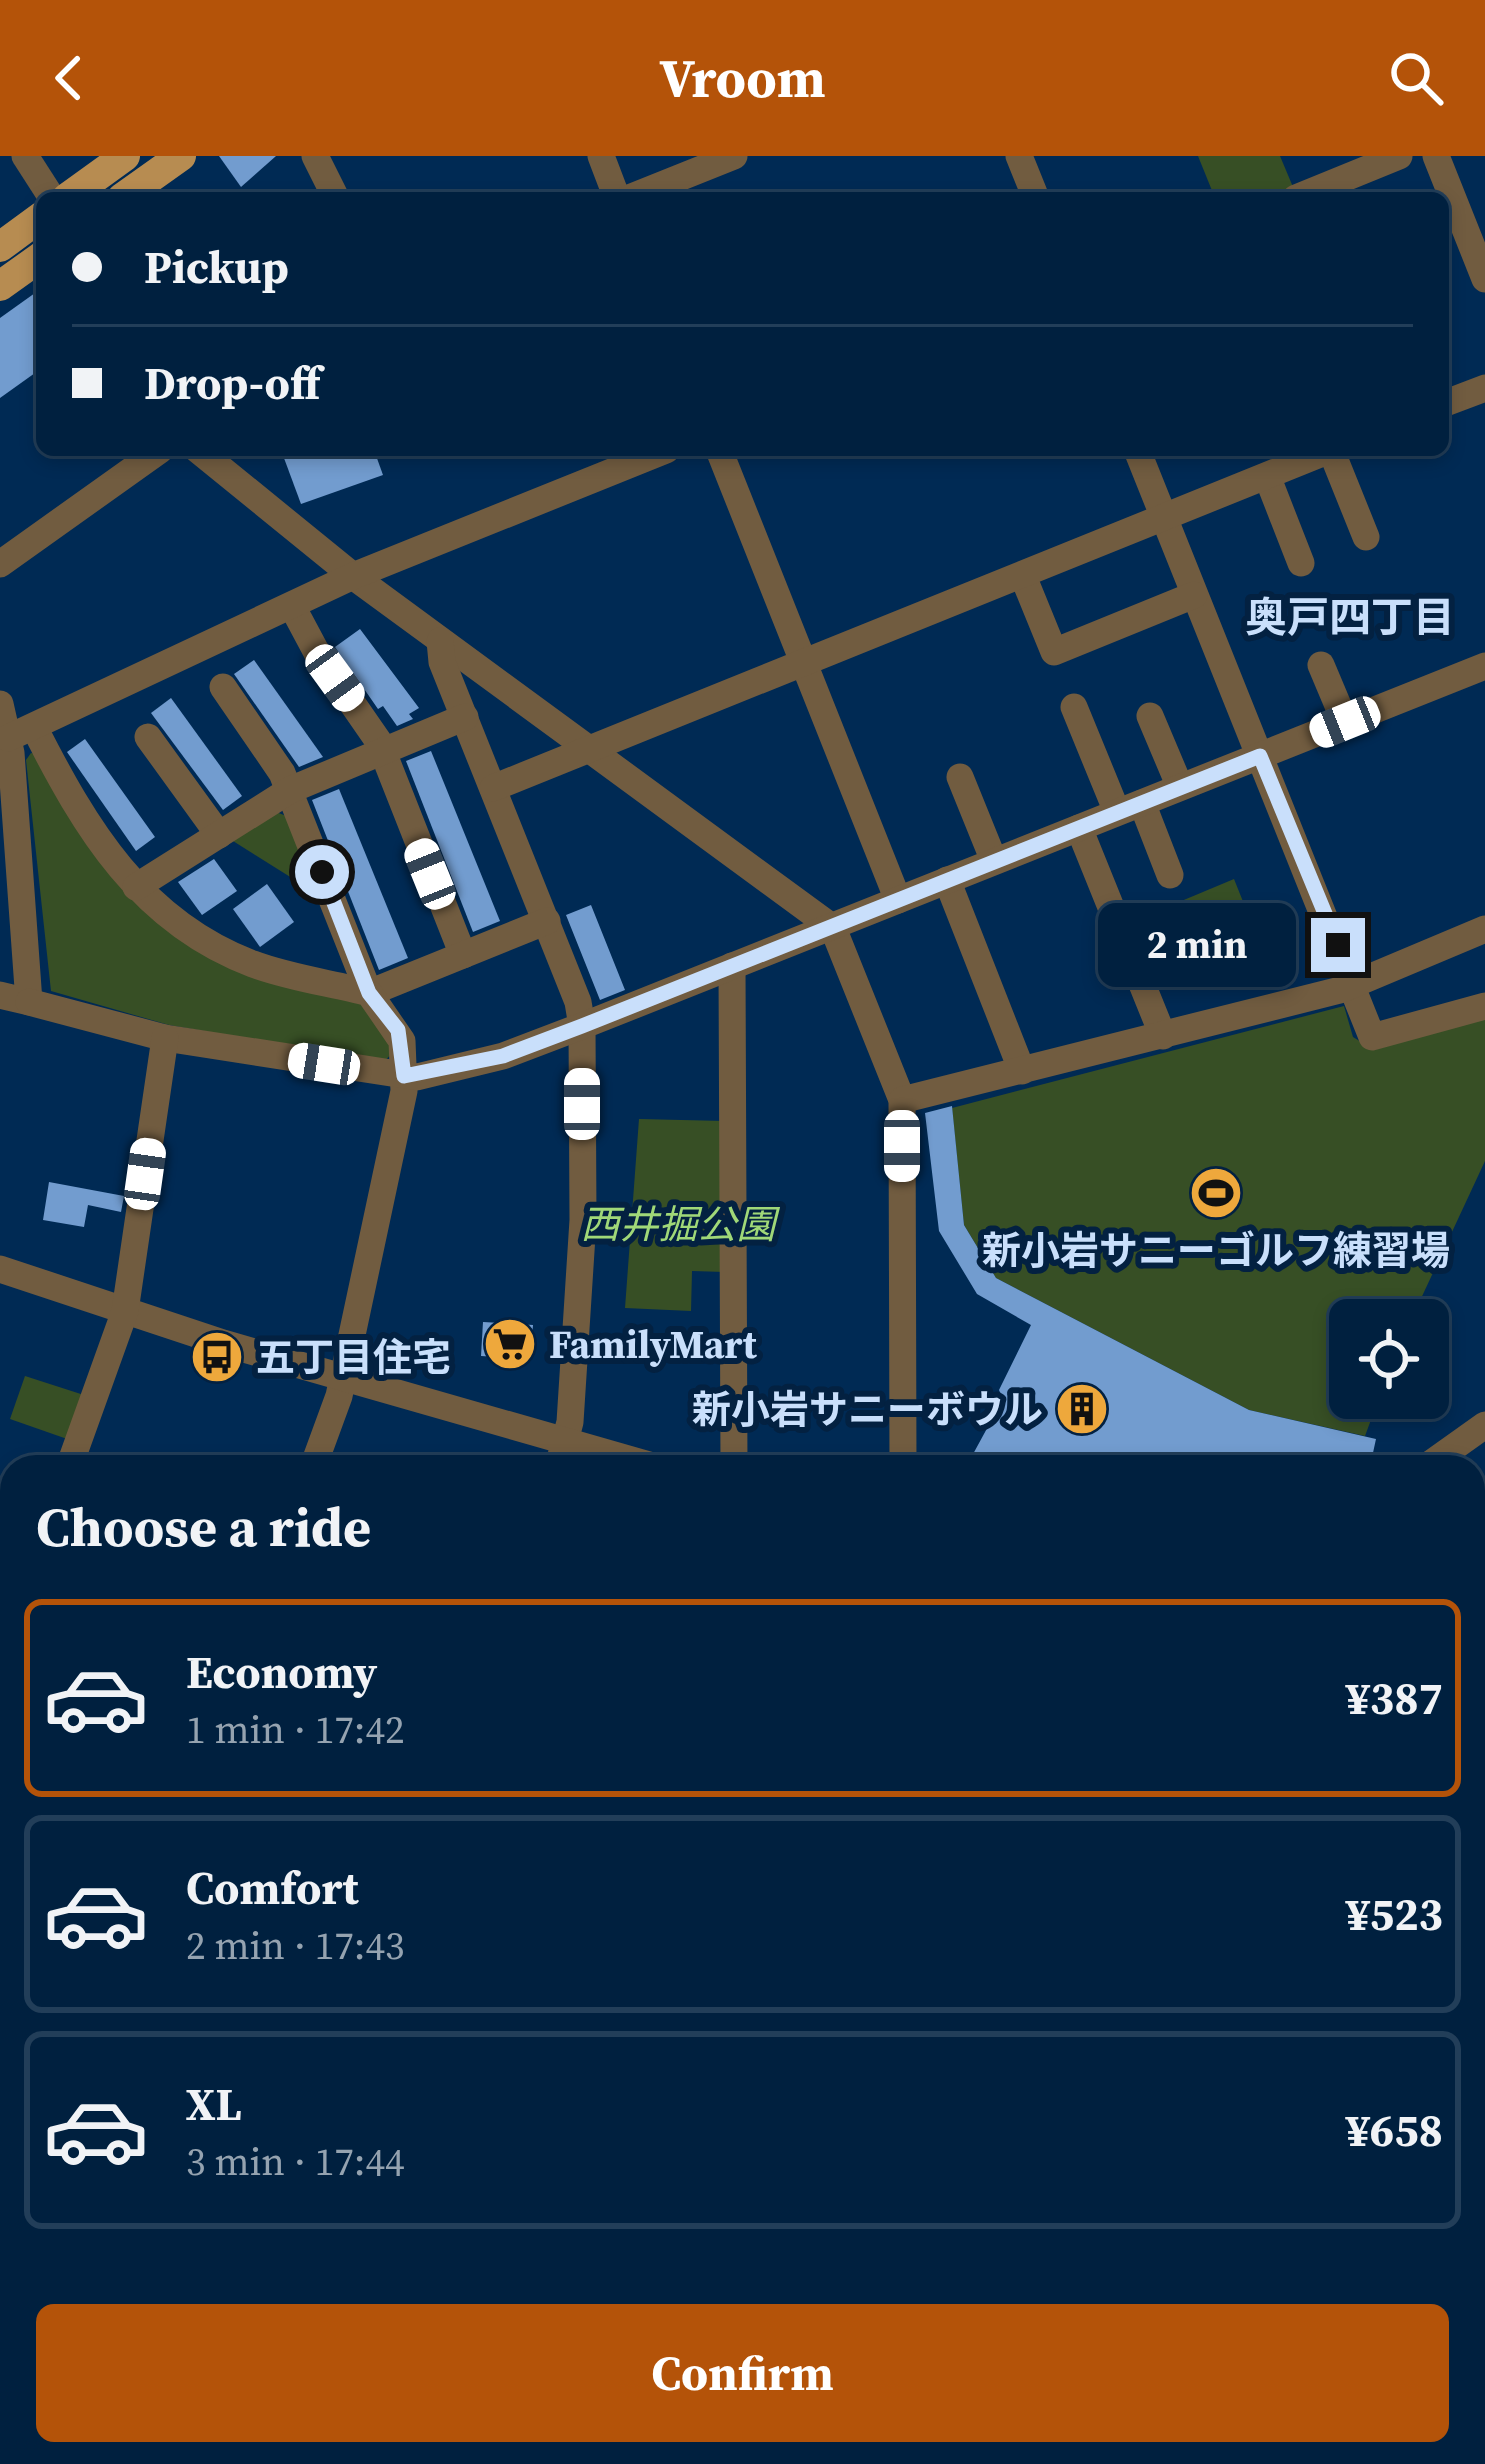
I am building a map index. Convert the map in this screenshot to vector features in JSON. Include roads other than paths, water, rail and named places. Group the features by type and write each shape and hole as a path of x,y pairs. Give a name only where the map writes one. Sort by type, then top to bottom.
{"main road":[{"path":"75,192 125,156"},
{"path":"130,192 181,156"},
{"path":"0,247 36,221"},
{"path":"0,286 36,260"}],"street":[{"path":"25,156 48,192"},
{"path":"315,156 333,192"},
{"path":"601,156 615,192"},
{"path":"644,192 734,156"},
{"path":"1019,156 1034,192"},
{"path":"1310,192 1399,156"},
{"path":"1436,156 1485,279"},
{"path":"1449,402 1485,388"},
{"path":"0,564 152,456"},
{"path":"205,456 352,576 833,928 902,1100 903,1455"},
{"path":"9,722 651,456"},
{"path":"721,456 898,900"},
{"path":"1139,456 1372,1037 1485,1006"},
{"path":"494,788 1316,456"},
{"path":"1333,456 1366,537"},
{"path":"1267,476 1301,563"},
{"path":"1023,576 1054,652 1194,595"},
{"path":"292,606 382,752 463,955"},
{"path":"0,1269 343,1378 562,1454 583,1220 582,1026 547,921 442,662 440,641"},
{"path":"1321,665 1345,722"},
{"path":"0,994 165,1038 404,1076 503,1056 1485,666"},
{"path":"223,687 290,790 369,993 398,1030 404,1076 343,1378 318,1455"},
{"path":"1075,706 1170,875"},
{"path":"1150,716 1180,788"},
{"path":"136,887 290,790 465,717"},
{"path":"9,722 92,837 136,887 217,949 268,969 369,993 547,921"},
{"path":"9,722 29,1002"},
{"path":"148,737 219,835"},
{"path":"960,777 994,861"},
{"path":"1079,828 1163,1036"},
{"path":"947,880 1022,1071"},
{"path":"902,1100 1353,983 1485,929"},
{"path":"732,966 734,1455"},
{"path":"72,1455 124,1311 165,1038"},
{"path":"1443,1455 1485,1425"}],"place":[{"name":"新小岩サニーゴルフ練習場","path":"1216,1193"},
{"name":"FamilyMart","path":"510,1344"},
{"name":"五丁目住宅","path":"217,1357"},
{"name":"新小岩サニーボウル","path":"1082,1409"}],"district":[{"name":"奥戸四丁目","path":"1350,617"}],"park label":[{"name":"西井掘公園","path":"678,1224"}]}
